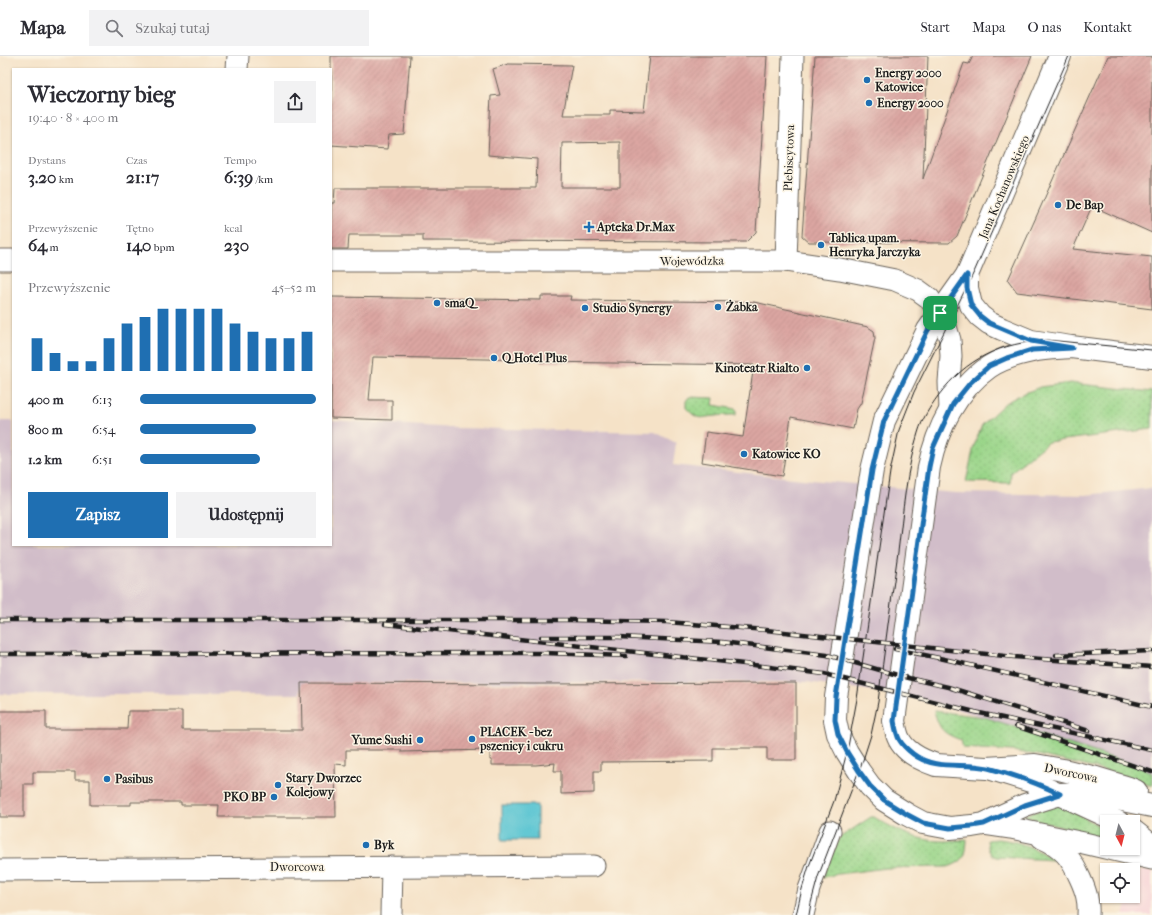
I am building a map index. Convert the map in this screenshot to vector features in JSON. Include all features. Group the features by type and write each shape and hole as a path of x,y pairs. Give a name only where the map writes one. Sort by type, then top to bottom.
{"street":[{"path":"237,68 238,56"},
{"name":"Plebiscytowa","path":"786,261 793,56"},
{"name":"Jana Kochanowskiego","path":"884,800 870,786 847,752 838,734 835,720 836,697 872,470 884,421 928,330 967,275 1060,56"},
{"path":"0,260 12,260"},
{"name":"Wojewódzka","path":"332,261 786,261 840,269 895,280 918,290 929,298 944,320 950,340 951,356 948,382 950,411"},
{"path":"967,275 967,288 971,305 980,316 989,323 1031,341 1072,348 1152,357"},
{"name":"Dworcowa","path":"1072,348 1032,350 1007,358 989,366 970,383 953,404 933,448 929,467 894,721 897,736 900,742 918,758 936,764 986,768 1035,765 1096,778 1129,788 1152,799"},
{"name":"Dworcowa","path":"986,768 1035,783 1104,815"},
{"name":"Dworcowa","path":"884,800 923,823 950,828 984,824 1025,805 1060,794 1086,793 1152,806"},
{"name":"Dworcowa","path":"984,824 1084,843 1152,859"},
{"path":"803,915 809,889 830,831"},
{"path":"1029,832 1052,842 1068,856 1074,864 1089,904 1088,915"},
{"path":"1140,836 1152,845"},
{"name":"Dworcowa","path":"0,870 594,866"},
{"path":"391,915 392,867"}],"shaded area":[{"path":"332,420 454,428 655,432 676,443 673,465 821,481 956,493 1086,495 1152,488 1152,772 1129,763 984,717 905,695 807,682 301,683 300,694 0,694 0,421 12,421 12,546 332,546"},
{"path":"1141,870 1152,872 1152,915 1123,915 1128,903 1140,903"}],"green space":[{"path":"1071,383 1152,392 1152,429 1048,442 1011,472 1010,483 966,482 974,446 982,425 1005,403 1040,387"},
{"path":"689,397 714,398 713,405 736,409 736,415 721,415 703,418 697,417 686,408 686,401"},
{"path":"934,711 984,717 1129,763 1152,772 1152,786 1115,773 1038,755 1012,751 963,748 961,740 946,733 940,727"},
{"path":"1055,805 1065,806 1100,827 1100,837 1026,817 1025,815"},
{"path":"871,817 874,817 904,833 923,839 939,841 967,840 965,855 961,861 947,867 886,868 823,877 839,838"},
{"path":"998,839 1013,841 1027,846 1053,860 993,856 988,848 987,840"}],"water":[{"path":"502,805 537,805 537,840 502,840"}],"building":[{"path":"331,56 410,56 404,134 389,135 387,149 332,145"},
{"path":"650,56 767,56 756,232 746,242 423,241 423,235 349,235 348,249 332,249 332,203 334,203 335,188 536,188 537,159 488,155 491,96 500,95 493,69 508,64 572,65 563,115 610,115 610,110 644,111","holes":["620,142 620,187 561,187 562,143"]},
{"path":"815,56 928,56 923,179 964,63 969,64 973,56 1032,56 957,236 949,243 809,242 802,236"},
{"path":"1108,56 1152,56 1152,233 1092,206 1073,249 1152,257 1152,309 1017,292 1008,280"},
{"path":"541,296 571,296 570,300 754,302 868,327 874,331 875,338 861,403 857,409 853,429 791,417 782,476 702,462 706,432 743,437 754,365 540,362 540,360 373,357 369,400 392,400 392,420 332,418 332,297 541,300"},
{"path":"301,683 796,683 796,760 767,760 767,748 713,748 713,761 601,762 601,771 594,771 594,793 561,794 561,771 554,771 555,763 536,765 492,765 492,760 490,760 490,750 401,752 401,750 346,750 346,765 335,764 336,817 218,817 219,805 181,805 181,802 131,802 131,805 90,805 90,780 75,780 75,772 33,772 33,784 24,784 24,817 0,817 0,711 46,711 46,729 127,729 128,711 182,711 182,730 302,730"}],"tram line":[{"path":"796,915 809,866 834,801 847,752 857,699 890,472 899,430 914,392 975,270 1069,56"},
{"path":"809,915 818,877 863,760 871,735 878,702 908,477 918,433 929,409 949,383 973,362 1000,349 1014,345 1047,340 1152,350"}],"railway":[{"path":"0,620 570,620 667,622 766,630 1014,657 1152,667"},
{"path":"385,624 824,674 975,712 1152,750"},
{"path":"541,637 619,637 722,642 827,655 908,678 948,687 1089,731"},
{"path":"895,649 1152,707"},
{"path":"1056,655 1152,651"},
{"path":"0,654 545,653 626,656"},
{"path":"1016,726 1152,772"}],"place":[{"name":"Energy 2000 Katowice","path":"867,80"},
{"name":"Energy 2000","path":"869,103"},
{"name":"De Bap","path":"1058,205"},
{"name":"Apteka Dr.Max","path":"589,227"},
{"name":"Tablica upam. Henryka Jarczyka","path":"821,245"},
{"name":"smaQ","path":"437,303"},
{"name":"Żabka","path":"718,307"},
{"name":"Studio Synergy","path":"585,308"},
{"name":"Q Hotel Plus","path":"494,358"},
{"name":"Kinoteatr Rialto","path":"807,368"},
{"name":"Katowice KO","path":"744,454"},
{"name":"PLACEK - bez pszenicy i cukru","path":"472,739"},
{"name":"Yume Sushi","path":"420,740"},
{"name":"Pasibus","path":"107,779"},
{"name":"Stary Dworzec Kolejowy","path":"278,785"},
{"name":"PKO BP","path":"274,797"},
{"name":"Byk","path":"366,845"}],"route":[{"path":"967,275 967,288 971,305 980,316 989,323 1031,341 1072,348 1032,350 1007,358 989,366 970,383 953,404 933,448 929,467 894,721 897,736 900,742 907,749 923,760 936,764 986,768 1035,783 1060,794 1025,805 984,824 950,828 923,823 884,800 870,786 847,752 838,734 835,720 836,697 872,470 884,421 900,385 928,330 940,313 967,275"}]}
